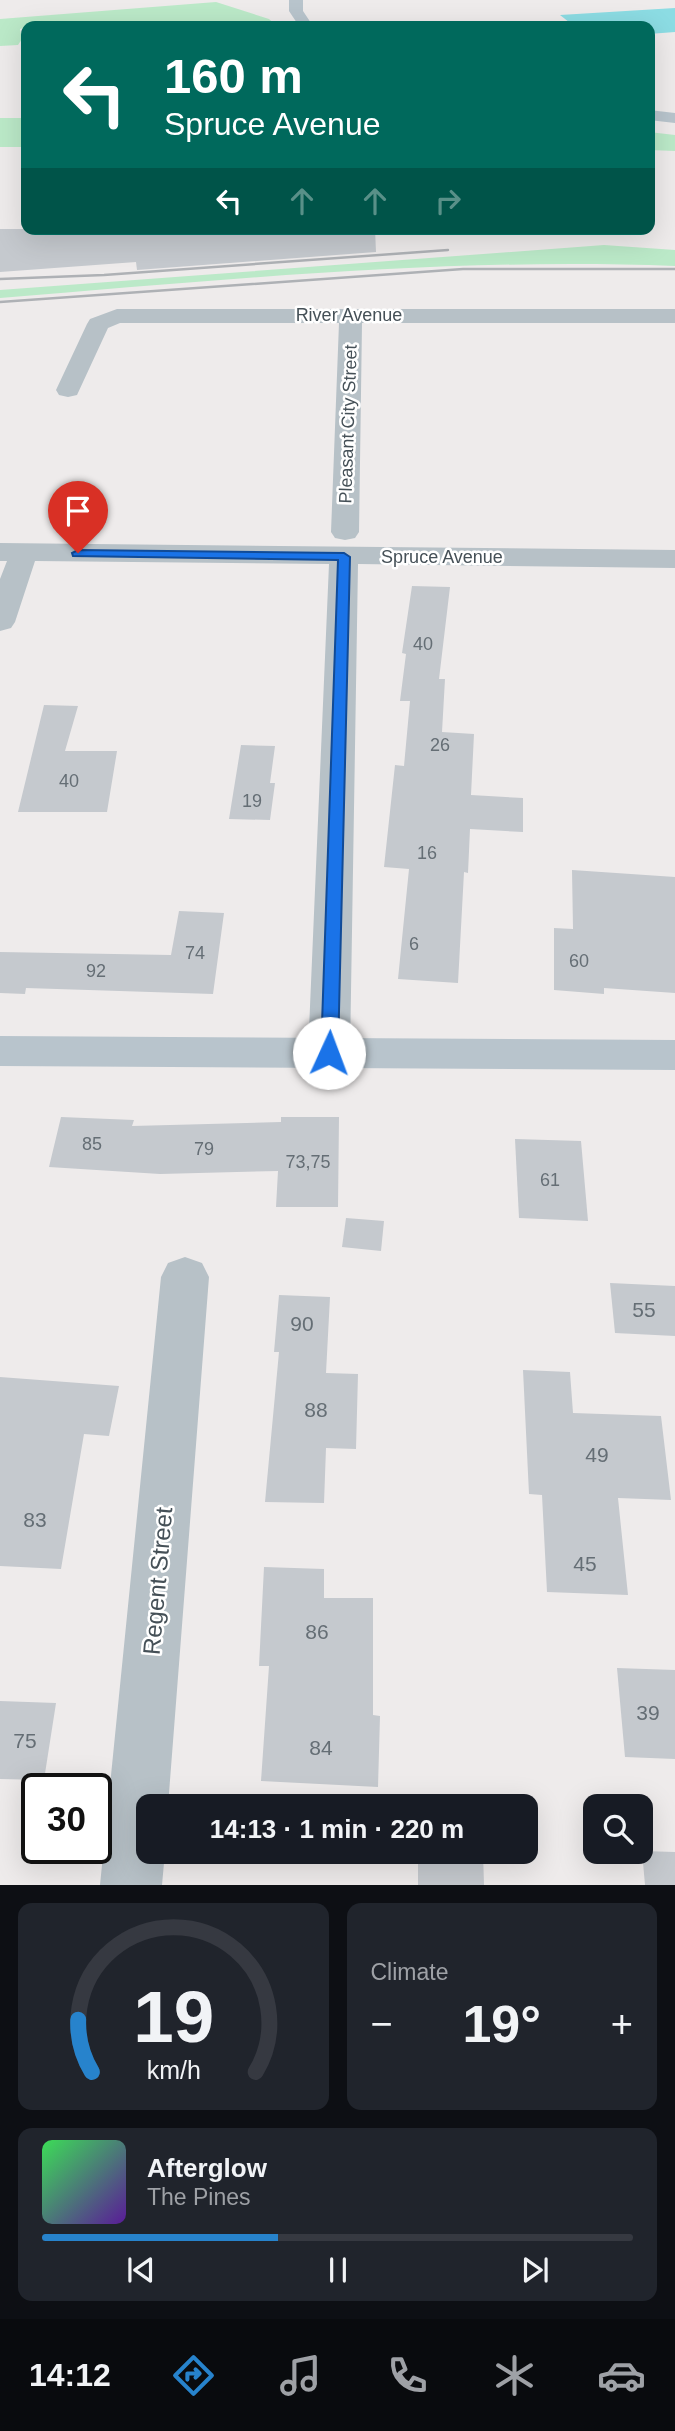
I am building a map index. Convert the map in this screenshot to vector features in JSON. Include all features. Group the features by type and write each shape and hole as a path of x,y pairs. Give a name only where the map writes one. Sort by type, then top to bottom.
{"street":[{"path":"296,0 296,11 303,21"},
{"path":"655,116 675,118"},
{"name":"Pleasant City Street","path":"329,1053 351,315"},
{"name":"River Avenue","path":"68,390 98,324 110,317 675,316"},
{"name":"Spruce Avenue","path":"12,552 345,545 675,559"},
{"path":"0,622 12,552"},
{"path":"0,1051 675,1055"},
{"name":"Regent Street","path":"131,1885 185,1277"}],"green space":[{"path":"216,2 271,21 21,21 21,40 18,45 0,46 0,19"},
{"path":"0,118 21,118 21,147 0,147"},
{"path":"655,133 675,135 675,151 655,150"},
{"path":"604,245 675,250 675,266 591,264 422,267 0,298 0,290"}],"water":[{"path":"675,8 675,32 655,34 655,21 568,21 560,15"}],"building":[{"path":"0,229 21,229 21,235 375,235 376,252 137,270 136,262 0,272"},
{"path":"412,586 450,587 439,679 445,679 442,732 474,734 471,795 523,798 523,832 470,829 468,873 464,872 458,983 398,979 409,869 384,867 395,765 404,766 410,701 400,701 406,654 402,653"},
{"path":"44,705 78,706 65,751 117,751 107,812 18,812"},
{"path":"241,745 275,746 270,783 275,783 270,820 229,819"},
{"path":"572,870 675,877 675,993 604,988 604,994 554,990 554,928 573,929"},
{"path":"179,911 224,913 213,994 26,988 25,994 0,993 0,952 171,955"},
{"path":"61,1117 134,1120 132,1126 281,1122 281,1117 339,1117 338,1207 276,1207 278,1171 160,1174 49,1167"},
{"path":"515,1139 581,1141 588,1221 519,1218"},
{"path":"346,1218 384,1221 381,1251 342,1247"},
{"path":"610,1283 675,1286 675,1336 615,1333"},
{"path":"279,1295 330,1297 326,1373 358,1374 356,1449 326,1448 324,1503 265,1502 279,1352 274,1352"},
{"path":"523,1370 570,1372 573,1413 661,1416 671,1500 618,1498 628,1595 547,1592 542,1495 529,1494"},
{"path":"0,1377 119,1386 109,1436 84,1434 61,1569 0,1566"},
{"path":"264,1567 324,1569 324,1598 373,1598 373,1715 380,1716 378,1787 261,1781 269,1666 259,1666"},
{"path":"617,1668 675,1670 675,1759 625,1757"},
{"path":"0,1701 56,1703 45,1773 21,1773 21,1779 0,1779"},
{"path":"653,1851 675,1852 675,1885 645,1885 643,1864 653,1864"},
{"path":"418,1864 483,1864 484,1885 418,1885"}],"railway":[{"path":"0,279 104,275 448,250"},
{"path":"0,302 463,269 675,269"}],"route":[{"path":"78,553 344,557 329,1053"}]}
